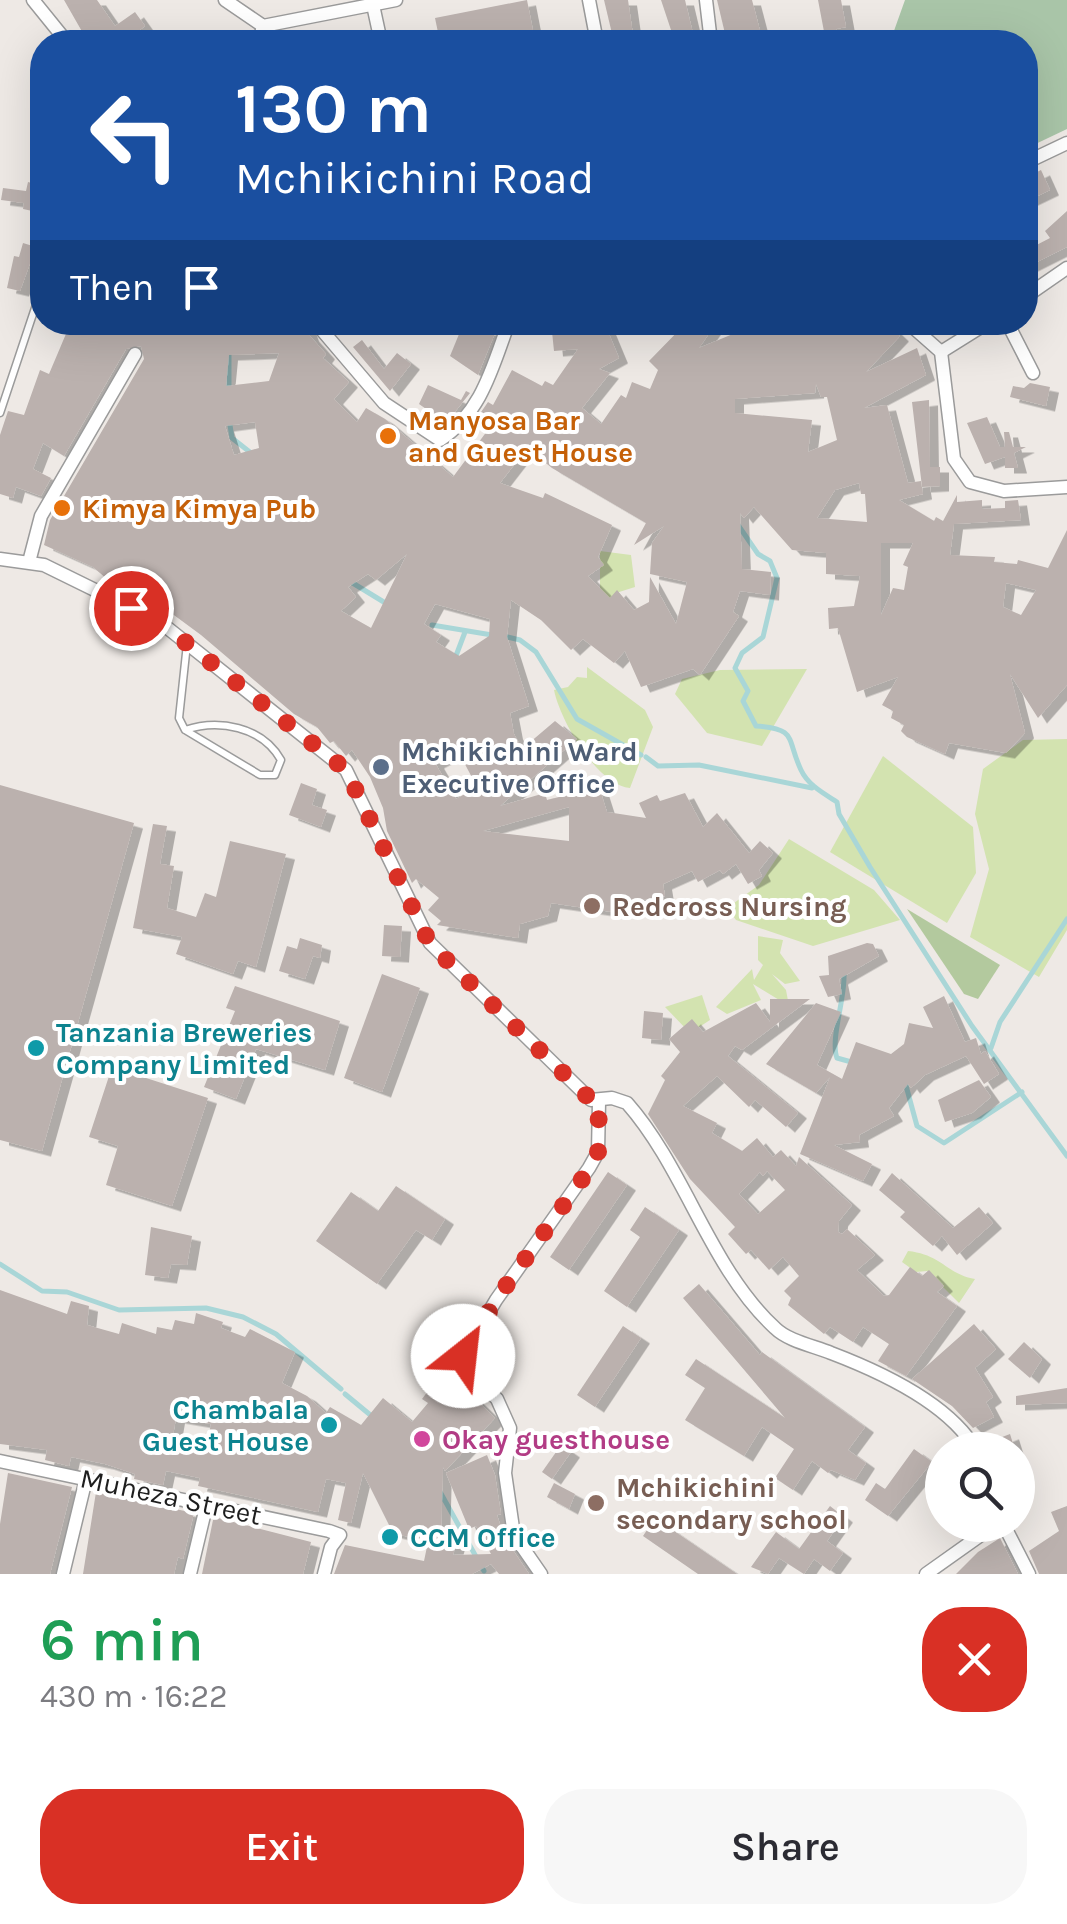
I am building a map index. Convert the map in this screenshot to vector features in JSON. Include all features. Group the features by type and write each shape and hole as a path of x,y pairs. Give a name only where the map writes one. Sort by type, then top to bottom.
{"street":[{"path":"33,0 57,30"},
{"path":"225,0 263,26 396,0"},
{"path":"589,0 595,30"},
{"path":"706,0 710,30"},
{"path":"373,5 378,30"},
{"path":"262,30 263,26"},
{"path":"1038,158 1065,149"},
{"path":"1038,288 1067,268"},
{"path":"327,335 384,403 440,440 460,427 481,399 504,335"},
{"path":"922,335 941,352 954,459 970,482 1004,492 1067,487"},
{"path":"941,352 968,335"},
{"path":"1014,335 1033,374"},
{"path":"29,562 41,516 136,354"},
{"path":"0,559 29,562 160,622 346,770 430,944 591,1100 619,1099 639,1118 748,1298 778,1332 848,1359 934,1406 966,1432"},
{"path":"542,1574 514,1535 505,1473 510,1428 497,1400 464,1366 463,1356 496,1300 590,1168 598,1152 599,1102"},
{"name":"Muheza Street","path":"0,1461 207,1502 340,1535 331,1547 324,1574"},
{"path":"63,1574 86,1479"},
{"path":"190,1574 207,1502"},
{"path":"926,1574 971,1542"},
{"path":"1013,1542 1029,1574"}],"lane":[{"path":"0,413 30,323"},
{"path":"185,730 228,724 271,746 281,760 280,768 276,775 260,775 185,730 180,718 188,644"}],"green space":[{"path":"905,0 1067,0 1067,129 1038,143 1038,30 894,30"},
{"path":"600,551 631,555 635,587 616,593 600,611"},
{"path":"587,667 645,710 653,727 630,788 605,776 593,764 558,703 554,690 568,687 577,677 587,678"},
{"path":"807,669 762,746 707,733 675,694 682,679 720,670"},
{"path":"1067,739 1067,930 1039,977 970,937 989,869 975,814 983,769 1023,740"},
{"path":"883,756 973,827 976,873 947,923 830,852"},
{"path":"789,839 874,890 900,920 813,946 736,920 727,908 759,885"},
{"path":"907,909 1000,965 978,999 964,994"},
{"path":"758,936 783,940 780,953 800,981 785,984 772,974 786,990 789,1006 753,984 761,1000 727,1014 716,1007 752,969 754,980 763,965 758,960"},
{"path":"702,995 710,1020 690,1033 665,1007"},
{"path":"908,1251 929,1256 975,1279 959,1303 927,1271 916,1272 902,1262"}],"building":[{"path":"64,0 97,0 115,26 135,12 145,26 140,30 81,30"},
{"path":"527,0 533,30 438,30 435,18"},
{"path":"604,0 628,0 632,30 611,30"},
{"path":"661,0 685,0 692,30 671,30"},
{"path":"717,0 752,0 760,30 724,30"},
{"path":"818,0 841,0 846,27 824,30"},
{"path":"1041,170 1050,190 1038,196"},
{"path":"30,183 30,210 23,209 24,203 1,200 3,188 26,191"},
{"path":"1067,211 1067,247 1038,262 1038,244 1050,238 1045,231"},
{"path":"23,243 30,245 30,264 20,291 7,288 14,256 19,257"},
{"path":"66,335 310,335 326,354 323,358 349,382 334,399 357,422 366,408 385,419 453,477 490,427 479,415 488,402 493,405 512,370 542,386 545,381 553,385 578,349 554,351 552,335 609,335 619,358 599,369 610,373 582,408 601,424 621,395 626,398 632,382 650,389 658,370 649,361 674,335 708,335 699,348 730,335 899,335 866,372 917,348 926,375 864,408 887,405 908,483 921,481 923,494 899,500 934,521 936,517 943,521 957,495 957,502 982,500 982,509 1005,508 1005,501 1018,500 1021,520 954,524 950,555 995,557 994,562 1017,564 1018,560 1048,568 1067,530 1067,685 1038,718 1010,674 1025,733 1006,753 949,743 945,754 907,737 901,731 904,725 891,718 893,711 882,705 898,677 857,692 838,628 829,629 828,608 854,606 860,576 826,574 826,553 792,550 754,507 744,518 740,513 742,569 771,572 770,595 740,591 733,612 739,616 700,675 693,669 641,687 625,651 614,663 583,639 571,650 541,620 511,600 507,637 529,706 510,713 514,734 522,749 555,721 577,739 500,806 545,793 547,800 599,787 607,812 646,818 639,803 657,795 660,801 685,793 703,827 717,813 749,853 760,841 773,853 759,870 762,876 748,884 736,864 723,874 720,870 698,882 692,871 663,884 665,896 621,904 619,913 551,903 548,916 520,924 518,938 437,925 441,921 428,910 439,898 416,879 412,883 387,831 383,808 370,777 352,750 346,756 317,727 294,714 201,635 121,576 115,583 93,567 44,545 50,520 144,359 141,346 126,349 64,456 43,443 33,469 51,478 41,496 16,487 13,498 0,494 0,435 8,411 24,415 40,370 49,374","holes":["279,353 269,381 226,386 229,355","816,384 821,397 827,397 837,440 808,452 812,420 735,413 735,399 815,393","255,422 259,448 234,455 225,426","527,448 552,468 646,523 634,545 664,526 652,543 650,574 687,582 676,624 650,577 649,602 634,610 617,590 610,598 588,576 604,565 598,557 612,525 545,493 543,498 500,483","859,483 861,494 865,494 867,522 817,518 835,490","881,543 913,543 903,565 908,567 904,590 893,588 881,615","407,554 371,628 341,611 356,597 348,587 368,574 376,580","1006,583 1036,590 1021,615 1003,607","435,604 490,619 489,636 459,656 436,642 441,635 424,624","458,751 477,787 456,799 435,763","569,807 569,841 483,831"]},
{"path":"459,335 494,335 478,375 450,356"},
{"path":"362,340 384,369 397,353 411,364 390,391 353,347"},
{"path":"1030,383 1050,387 1046,406 1010,397 1013,386 1024,388"},
{"path":"428,385 461,400 466,391 470,393 446,423 419,404"},
{"path":"929,400 930,467 940,467 940,486 922,487 912,402"},
{"path":"987,417 1000,447 1005,447 1004,432 1009,432 1013,447 1026,447 1014,453 1018,468 1005,468 1005,457 985,464 967,423"},
{"path":"301,783 317,789 312,805 327,810 321,827 289,815"},
{"name":"Tanzania Breweries Company Limited","path":"0,785 134,823 42,1151 0,1140"},
{"path":"153,824 167,826 160,864 174,866 167,908 196,917 205,893 216,897 230,841 286,854 256,967 238,961 233,974 176,954 182,937 133,928"},
{"path":"384,925 402,926 400,957 382,956"},
{"path":"300,938 322,945 320,958 313,956 305,979 279,971 287,946 297,949"},
{"path":"873,944 879,956 839,979 842,994 828,997 819,976 829,975 828,956"},
{"path":"382,974 420,988 382,1092 344,1078"},
{"path":"235,986 340,1021 325,1070 256,1049 236,1099 204,1087 235,1011 226,1008"},
{"path":"944,996 965,1042 976,1038 981,1054 985,1051 999,1074 984,1084 966,1056 925,1075 911,1088 908,1084 889,1108 894,1116 859,1135 860,1142 834,1145 872,1164 863,1181 800,1154 830,1077 816,1093 766,1064 816,1003 841,1012 817,1065 842,1079 856,1042 891,1054 904,1044 909,1023 933,1028 923,1007"},
{"path":"770,999 810,999 742,1050 735,1046 728,1056 798,1113 786,1127 755,1100 749,1107 717,1076 683,1106 717,1123 712,1133 742,1151 757,1138 773,1157 781,1150 796,1166 799,1157 852,1205 839,1221 838,1232 842,1234 847,1229 875,1255 857,1270 884,1296 889,1295 910,1267 922,1276 929,1270 944,1286 937,1292 957,1306 906,1376 878,1361 889,1344 863,1327 853,1342 830,1327 824,1334 788,1305 791,1298 784,1291 799,1276 783,1257 769,1270 751,1250 746,1254 728,1234 735,1227 690,1179 648,1114 665,1080 661,1076 680,1052 669,1039 692,1019 703,1032 756,1003 770,1022","holes":["767,1171 785,1190 758,1214 739,1194 760,1172 763,1176"]},
{"path":"644,1011 663,1013 661,1040 642,1038"},
{"path":"112,1067 208,1098 172,1206 106,1185 118,1146 89,1137"},
{"path":"979,1080 991,1097 972,1113 945,1122 938,1100"},
{"path":"608,1172 627,1185 569,1270 550,1257"},
{"path":"892,1173 953,1228 979,1207 993,1223 957,1255 942,1236 933,1246 900,1217 905,1212 879,1190"},
{"path":"396,1186 445,1219 432,1240 416,1230 377,1284 316,1241 351,1192 378,1211"},
{"path":"645,1207 679,1230 627,1307 604,1291 640,1237 630,1230"},
{"path":"151,1227 192,1236 187,1265 171,1264 168,1278 145,1275"},
{"path":"699,1284 760,1355 762,1352 865,1427 848,1450 866,1463 855,1480 831,1470 828,1473 812,1461 793,1490 775,1478 794,1449 762,1427 744,1456 685,1420 705,1388 685,1375 696,1359 785,1418 683,1298"},
{"path":"0,1290 67,1314 71,1301 89,1306 87,1325 119,1334 122,1323 156,1334 157,1327 172,1330 175,1320 194,1324 196,1313 223,1322 221,1328 245,1337 250,1329 295,1352 282,1383 307,1396 326,1413 330,1407 361,1425 383,1398 412,1422 428,1403 422,1399 434,1383 462,1404 471,1395 495,1418 445,1471 443,1467 441,1536 456,1544 453,1555 491,1554 476,1526 469,1529 446,1473 487,1455 495,1475 501,1514 497,1515 504,1537 529,1574 499,1574 491,1564 472,1574 334,1574 345,1545 424,1561 428,1542 393,1533 363,1473 351,1523 338,1520 346,1483 326,1479 318,1512 198,1486 200,1478 166,1471 163,1485 134,1479 135,1474 105,1464 71,1457 69,1466 45,1460 47,1450 0,1444","holes":["176,1418 211,1424 206,1448 172,1441"]},
{"path":"974,1324 996,1349 975,1368 993,1397 986,1402 994,1417 973,1428 952,1406 912,1379"},
{"path":"623,1326 641,1338 595,1407 577,1395"},
{"path":"1024,1342 1042,1359 1030,1378 1008,1359"},
{"path":"1067,1388 1067,1403 1016,1405 1016,1396"},
{"path":"561,1445 571,1452 552,1479 542,1472"},
{"path":"914,1449 925,1457 925,1471 888,1516 865,1500 876,1483 885,1489"},
{"path":"8,1473 72,1487 50,1574 0,1574 0,1524"},
{"path":"554,1483 575,1494 569,1509 547,1497"},
{"path":"96,1492 194,1513 183,1559 178,1557 174,1574 83,1574"},
{"path":"830,1506 844,1517 827,1541 843,1553 830,1571 814,1559 804,1574 779,1558 768,1574 751,1567 776,1532 799,1549"},
{"path":"1067,1506 1067,1574 1039,1574 1029,1551 1059,1531 1051,1512"},
{"path":"218,1518 311,1542 303,1574 202,1574 213,1520"},
{"path":"655,1518 737,1574 698,1574 643,1536"},
{"path":"994,1542 1002,1542 1018,1574 956,1574"}],"waterway":[{"path":"229,354 229,388"},
{"path":"229,419 232,438 251,453"},
{"path":"736,522 758,554 770,561 777,578 763,637 742,653 735,668 748,691 743,701 756,726 785,733 804,775 837,802 839,814 870,867 972,1026 1067,1156"},
{"path":"351,582 387,604"},
{"path":"432,625 492,635"},
{"path":"454,661 465,632"},
{"path":"503,636 520,640 536,652 577,719 641,755"},
{"path":"646,757 658,766 699,765 812,788"},
{"path":"991,1048 1000,1022 1067,919"},
{"path":"844,975 835,1050 837,1058 855,1063"},
{"path":"905,1082 917,1126 944,1143 1022,1092"},
{"path":"0,1264 42,1291 67,1292 119,1310 206,1308 243,1317 276,1334 341,1389"},
{"path":"345,1394 374,1418"},
{"path":"439,1490 484,1571"}],"place":[{"name":"Manyosa Bar and Guest House","path":"388,436"},
{"name":"Kimya Kimya Pub","path":"62,508"},
{"name":"Mchikichini Ward Executive Office","path":"381,767"},
{"name":"Redcross Nursing","path":"592,906"},
{"name":"Tanzania Breweries Company Limited","path":"36,1048"},
{"name":"Chambala Guest House","path":"329,1425"},
{"name":"Okay guesthouse","path":"422,1439"},
{"name":"Mchikichini secondary school","path":"596,1503"},
{"name":"CCM Office","path":"390,1537"}],"route":[{"path":"131,608 160,622 346,770 430,944 591,1100 599,1102 598,1152 590,1168 496,1300 463,1356"}]}
